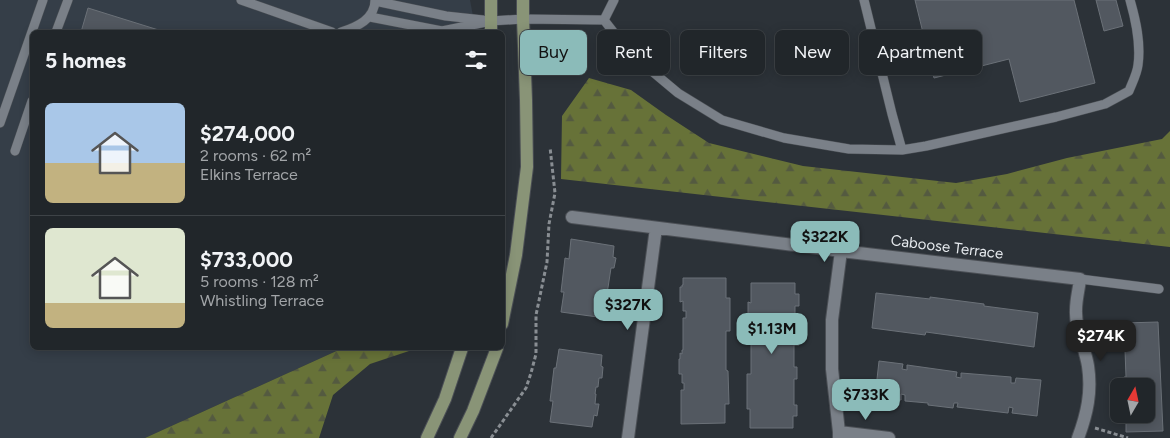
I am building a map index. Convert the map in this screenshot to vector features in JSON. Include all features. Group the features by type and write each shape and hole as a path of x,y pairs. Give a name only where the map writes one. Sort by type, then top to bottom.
{"main road":[{"path":"491,0 491,26"},
{"path":"505,309 516,255 527,167 523,0"},
{"path":"427,438 445,399 461,350"},
{"path":"460,438 473,411 496,350"}],"street":[{"name":"Caboose Terrace","path":"572,217 1080,279"},
{"path":"628,438 656,228"},
{"path":"841,251 832,320 832,369 839,435 889,438"},
{"path":"1078,438 1087,412 1089,391 1088,367 1077,324 1076,310 1080,279"}],"lane":[{"path":"33,30 43,0"},
{"path":"57,30 68,0"},
{"path":"241,0 326,30"},
{"path":"604,20 614,0"},
{"path":"864,0 902,150"},
{"path":"604,20 629,52 650,70 678,93 722,120 784,138 849,150 902,150 1056,117 1105,104 1129,91 1138,67 1139,38 1130,0"},
{"path":"348,30 359,26 370,17 374,10 375,1 491,26"},
{"path":"370,17 437,30"},
{"path":"452,30 491,26 523,19 604,20"},
{"path":"0,124 30,37"},
{"path":"15,151 30,107"},
{"path":"1080,279 1159,289"}],"path":[{"path":"491,438 526,388 536,354 536,315 547,262 549,224 555,193 550,147"},
{"path":"1083,424 1128,438"}],"shaded area":[{"path":"0,0 470,0 476,30 30,30 30,350 339,350 145,438 0,438"}],"green space":[{"path":"589,78 631,90 709,143 803,166 956,183 1007,174 1067,158 1162,139 1170,131 1170,247 561,179 562,116"},
{"path":"339,350 410,350 370,364 333,395 319,438 145,438"}],"building":[{"path":"915,0 1074,0 1095,83 1020,102 1009,59 982,66 982,30 922,30"},
{"path":"1096,0 1116,0 1123,26 1104,31"},
{"path":"88,8 159,30 82,30"},
{"path":"933,75 946,75 934,78"},
{"path":"571,239 614,246 613,257 616,258 614,268 611,268 607,294 611,295 609,307 606,306 605,318 561,312 564,292 561,292 565,258 569,259"},
{"path":"683,278 726,278 726,298 730,298 730,331 726,331 726,370 728,371 729,404 725,404 725,423 681,424 681,390 684,390 684,383 682,383 682,374 679,374 679,359 680,353 682,354 683,350 683,318 686,318 686,311 683,311 683,301 680,302 680,287 683,285"},
{"path":"751,283 795,283 795,294 799,294 799,306 795,306 795,332 798,332 799,345 794,345 794,367 797,367 797,379 794,379 794,405 797,405 797,416 793,416 793,428 750,428 750,409 747,409 747,374 751,374 751,335 748,335 748,302 751,303"},
{"path":"876,293 930,299 930,297 1038,313 1034,347 926,332 925,335 872,328"},
{"path":"1158,322 1163,431 1126,432 1126,423 1155,423 1155,378 1124,378 1126,377 1124,323"},
{"path":"559,349 602,355 602,378 599,378 595,394 595,404 599,404 597,416 594,415 592,427 550,422 553,401 550,401 554,368 556,368"},
{"path":"879,361 903,364 902,369 907,370 907,365 957,372 956,377 961,378 961,373 1011,377 1011,383 1015,383 1016,378 1041,380 1037,416 1012,413 1013,408 1009,407 1008,413 957,407 958,403 954,403 953,408 928,405 928,403 905,401 905,395 901,394 901,400 875,397"}]}
